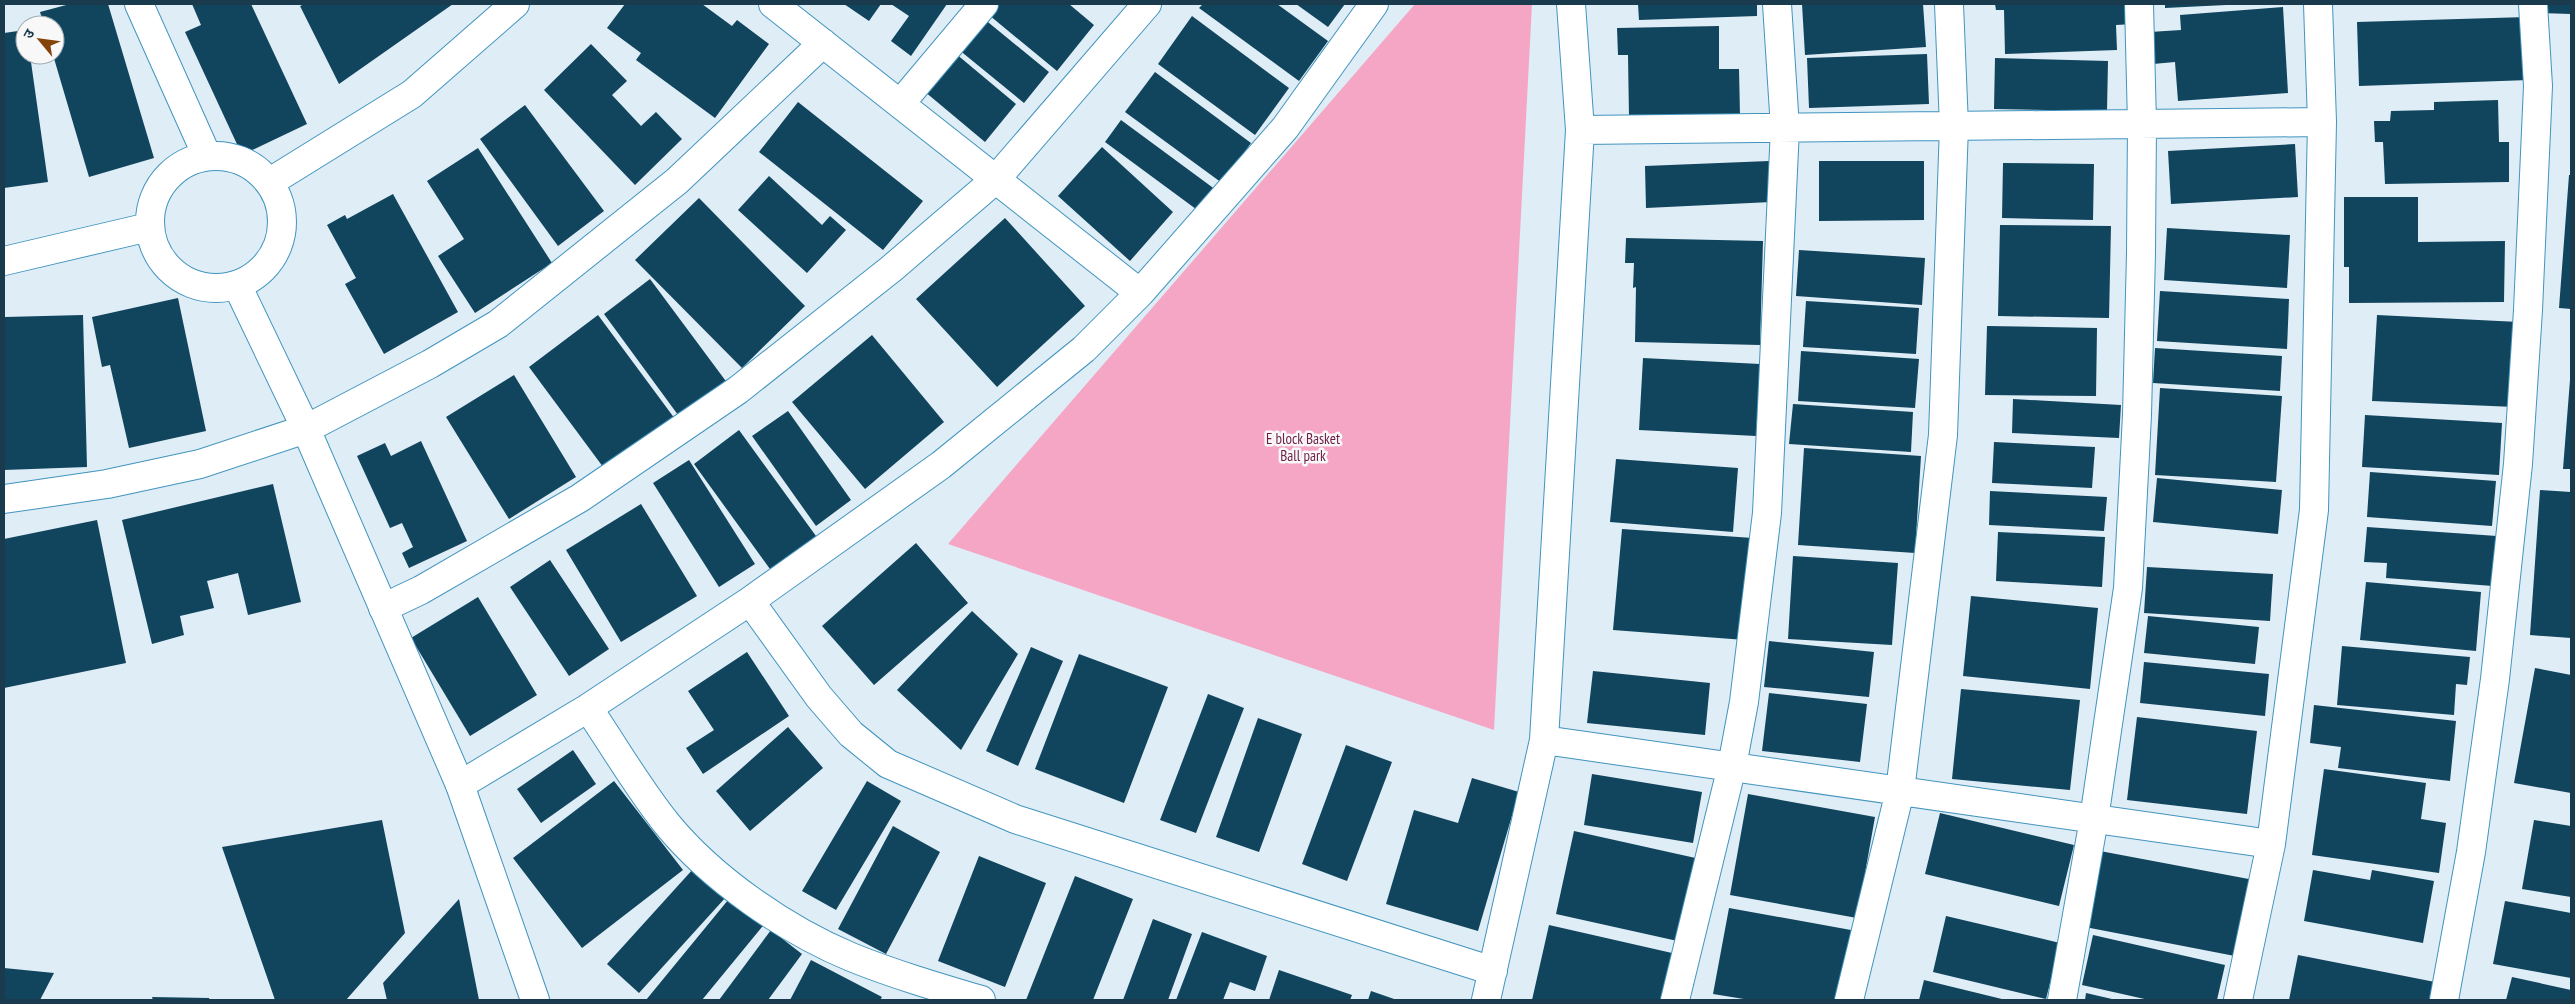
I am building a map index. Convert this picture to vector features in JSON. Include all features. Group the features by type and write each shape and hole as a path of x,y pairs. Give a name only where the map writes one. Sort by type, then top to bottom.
{"street":[{"path":"139,4 207,156"},
{"path":"270,182 412,94 515,4"},
{"path":"773,4 1140,293"},
{"path":"900,104 984,4"},
{"path":"383,608 421,590 580,498 738,390 891,269 996,179 1147,4"},
{"path":"460,786 588,708 750,601 941,465 1023,401 1084,349 1140,293 1284,128 1374,4"},
{"path":"1486,1000 1544,740 1580,130 1571,4"},
{"path":"1675,1000 1732,766 1744,702 1766,513 1785,128 1777,4"},
{"path":"1849,1000 1900,791 1943,435 1954,126 1949,4"},
{"path":"2062,1000 2094,819 2128,588 2137,416 2142,124 2139,4"},
{"path":"2238,1000 2271,844 2314,510 2322,122 2318,4"},
{"path":"2444,1000 2471,852 2495,679 2518,464 2528,310 2538,86 2533,4"},
{"path":"4,499 107,484 200,464 306,429 430,364 498,324 677,181 823,43"},
{"path":"1580,130 2322,122"},
{"path":"207,156 242,160 270,182 282,210 280,242 264,268 237,285 207,289 179,278 158,256 149,227 152,202 164,180 183,164 207,156"},
{"path":"4,261 149,227"},
{"path":"237,285 306,429 460,786 535,1000"},
{"path":"750,601 819,698 851,734 888,764 1015,819 1494,971"},
{"path":"588,708 668,824 706,864 748,897 798,931 851,957 980,1000"},
{"path":"1544,740 2271,844"}],"green space":[{"name":"E block Basket Ball park","path":"1415,4 1532,4 1494,730 948,544"}],"building":[{"path":"70,4 108,4 154,158 89,177 56,65 65,65 65,15 41,15 40,12"},
{"path":"192,4 251,4 307,124 242,155 185,32 201,25"},
{"path":"305,4 453,4 339,84 300,6"},
{"path":"625,4 702,4 732,26 737,20 769,44 715,118 636,60 641,53 607,28"},
{"path":"844,4 881,4 869,21"},
{"path":"891,4 947,4 911,56 891,41 909,16"},
{"path":"998,4 1069,4 1094,25 1057,71 989,15"},
{"path":"1203,4 1277,4 1328,41 1299,81 1199,8"},
{"path":"1296,4 1345,4 1328,27"},
{"path":"1638,4 1757,4 1757,16 1639,20"},
{"path":"1802,4 1923,4 1926,47 1805,55"},
{"path":"1995,4 2133,5 2133,24 2116,25 2117,50 2005,54 2004,10 1996,10"},
{"path":"2165,4 2226,4 2226,5 2165,8"},
{"path":"2541,4 2571,4 2571,14 2540,13"},
{"path":"2283,7 2288,93 2178,101 2175,62 2153,64 2150,32 2181,30 2180,15"},
{"path":"1192,16 1289,88 1255,135 1158,64"},
{"path":"2527,17 2529,80 2359,86 2357,22"},
{"path":"983,18 1049,72 1024,103 958,49"},
{"path":"1719,26 1719,69 1739,69 1740,116 1629,117 1628,55 1618,55 1617,28"},
{"path":"15,31 15,65 31,65 48,182 4,188 4,33"},
{"path":"591,44 627,81 612,95 641,126 656,112 682,139 635,185 544,90"},
{"path":"955,53 1016,104 985,142 924,91"},
{"path":"1927,54 1929,104 1809,108 1807,58"},
{"path":"1995,58 2108,61 2107,111 1994,109"},
{"path":"1155,72 1251,143 1222,183 1125,112"},
{"path":"2498,100 2499,142 2509,142 2509,182 2385,184 2383,142 2375,142 2374,121 2390,121 2391,111 2434,110 2434,102"},
{"path":"798,102 923,201 883,250 759,152"},
{"path":"525,105 604,211 558,246 480,139"},
{"path":"1121,120 1216,190 1200,212 1105,142"},
{"path":"2295,144 2298,197 2171,204 2168,151"},
{"path":"1102,147 1173,212 1130,261 1058,196"},
{"path":"478,148 552,263 475,313 438,256 464,239 427,181"},
{"path":"1769,161 1771,202 1646,208 1645,166"},
{"path":"1819,161 1924,161 1924,220 1819,221"},
{"path":"2003,163 2094,164 2093,220 2002,218"},
{"path":"2569,175 2571,175 2571,309 2559,308"},
{"path":"769,176 822,225 830,216 846,230 807,273 738,210"},
{"path":"393,194 458,312 384,354 345,284 356,278 327,225 345,215 347,219"},
{"path":"2344,197 2418,197 2418,242 2505,241 2504,302 2349,303 2349,267 2344,267"},
{"path":"699,198 805,306 742,368 635,260"},
{"path":"1005,218 1085,306 997,387 916,299"},
{"path":"2000,225 2111,226 2109,318 1998,316"},
{"path":"2167,228 2290,235 2287,288 2164,280"},
{"path":"1626,238 1763,241 1760,345 1635,342 1636,287 1633,288 1634,263 1625,263"},
{"path":"1799,250 1925,258 1922,305 1796,296"},
{"path":"650,279 728,384 681,419 604,314"},
{"path":"2160,291 2289,299 2287,349 2157,341"},
{"path":"178,298 206,431 129,448 110,365 102,367 92,317"},
{"path":"1806,301 1919,308 1916,354 1803,347"},
{"path":"83,315 87,467 4,470 5,317"},
{"path":"598,315 678,423 609,475 529,367"},
{"path":"2377,315 2519,322 2515,407 2372,401"},
{"path":"1987,326 2097,328 2096,396 1985,395"},
{"path":"872,335 944,422 865,489 792,402"},
{"path":"2155,348 2282,356 2280,391 2153,383"},
{"path":"1801,351 1919,359 1915,408 1798,401"},
{"path":"1643,358 1760,364 1756,436 1639,430"},
{"path":"514,375 576,477 509,519 446,417"},
{"path":"2570,380 2571,469 2563,469"},
{"path":"2160,388 2282,396 2276,482 2155,475"},
{"path":"2013,399 2121,405 2119,438 2012,433"},
{"path":"1793,404 1913,412 1911,452 1789,444"},
{"path":"788,411 851,500 816,526 752,436"},
{"path":"2365,415 2502,423 2499,475 2362,467"},
{"path":"739,430 816,536 770,569 694,464"},
{"path":"421,441 467,541 409,568 402,553 413,547 402,523 390,528 357,456 385,443 391,456"},
{"path":"1994,442 2095,447 2092,488 1992,483"},
{"path":"1804,448 1921,456 1915,553 1798,545"},
{"path":"1616,459 1738,468 1733,532 1610,522"},
{"path":"689,460 755,564 719,587 653,483"},
{"path":"2370,472 2496,481 2492,526 2367,517"},
{"path":"2157,478 2282,490 2278,534 2153,522"},
{"path":"273,484 301,602 248,615 238,573 207,581 214,608 180,616 184,635 152,644 122,520"},
{"path":"2540,490 2571,492 2571,638 2530,635"},
{"path":"1990,491 2107,497 2104,531 1989,525"},
{"path":"641,504 697,596 621,642 566,550"},
{"path":"97,520 126,663 4,688 4,539"},
{"path":"2367,527 2497,536 2493,586 2386,578 2387,563 2364,562"},
{"path":"1622,529 1753,538 1745,640 1613,630"},
{"path":"1998,532 2105,537 2102,587 1996,581"},
{"path":"916,543 968,603 874,685 822,626"},
{"path":"1793,556 1898,563 1892,645 1788,639"},
{"path":"550,560 609,649 569,676 510,587"},
{"path":"2147,567 2273,574 2270,621 2144,613"},
{"path":"2366,582 2481,592 2476,651 2360,640"},
{"path":"1971,596 2098,608 2090,689 1963,676"},
{"path":"478,597 537,695 470,736 411,638"},
{"path":"972,611 1018,654 961,750 897,690"},
{"path":"2148,616 2259,627 2255,664 2144,653"},
{"path":"1769,641 1874,652 1869,697 1764,687"},
{"path":"2342,646 2470,657 2467,685 2456,684 2454,715 2337,705"},
{"path":"1031,647 1063,661 1018,766 986,751"},
{"path":"747,652 789,716 703,774 686,748 714,730 688,691"},
{"path":"1079,654 1168,687 1124,803 1035,769"},
{"path":"2144,662 2269,674 2265,716 2140,703"},
{"path":"2535,668 2571,675 2571,793 2514,783"},
{"path":"1593,671 1710,683 1705,735 1587,723"},
{"path":"1961,689 2080,700 2070,790 1952,779"},
{"path":"1769,693 1867,704 1860,762 1762,751"},
{"path":"1208,694 1244,708 1196,833 1160,820"},
{"path":"2314,705 2456,721 2450,781 2338,768 2341,747 2310,743"},
{"path":"2137,717 2257,731 2247,814 2127,800"},
{"path":"1258,718 1302,734 1259,852 1216,837"},
{"path":"788,727 823,768 750,831 716,791"},
{"path":"1346,745 1392,762 1347,881 1302,864"},
{"path":"573,750 596,784 541,823 517,789"},
{"path":"2324,769 2426,783 2421,819 2446,823 2439,873 2312,855"},
{"path":"1592,774 1702,792 1693,843 1584,825"},
{"path":"1472,778 1519,792 1478,931 1386,904 1414,810 1458,823"},
{"path":"614,781 683,870 582,948 513,858"},
{"path":"867,781 901,801 836,910 802,891"},
{"path":"1748,794 1875,817 1857,918 1730,895"},
{"path":"1940,813 2074,845 2059,906 1925,874"},
{"path":"382,820 405,933 346,1000 275,1000 222,847"},
{"path":"2534,820 2571,826 2571,897 2522,889"},
{"path":"893,826 940,852 886,954 838,929"},
{"path":"1574,831 1700,859 1682,942 1556,914"},
{"path":"2100,851 2254,880 2240,957 2085,927"},
{"path":"979,856 1046,883 1005,987 938,961"},
{"path":"694,868 726,897 639,993 607,964"},
{"path":"2313,870 2370,880 2372,870 2434,881 2423,943 2304,921"},
{"path":"1075,876 1133,899 1093,1000 1026,1000"},
{"path":"733,894 766,922 702,1000 646,1000"},
{"path":"459,899 479,1000 387,1000 383,983"},
{"path":"2505,901 2571,913 2571,978 2493,964"},
{"path":"1729,908 1851,930 1838,1000 1750,1000 1713,994"},
{"path":"1946,916 2060,943 2046,999 1933,972"},
{"path":"1153,919 1192,934 1168,1000 1123,1000"},
{"path":"1549,925 1672,953 1661,1000 1532,1000"},
{"path":"771,930 802,954 768,1000 719,1000"},
{"path":"1202,932 1267,956 1255,991 1230,982 1223,1000 1176,1000"},
{"path":"2093,935 2225,965 2217,1000 2149,1000 2082,985"},
{"path":"2298,955 2435,982 2431,1000 2289,1000"},
{"path":"811,960 882,997 880,1000 790,1000"},
{"path":"4,968 54,973 40,1000 4,1000"},
{"path":"1279,970 1352,995 1350,1000 1269,1000"},
{"path":"2512,977 2571,990 2571,1000 2506,1000"},
{"path":"1924,980 2006,1000 1919,1000"},
{"path":"1371,991 1397,1000 1368,1000"},
{"path":"2086,993 2112,999 2112,1000 2085,1000"},
{"path":"152,997 209,998 210,1000 153,1000"}]}
